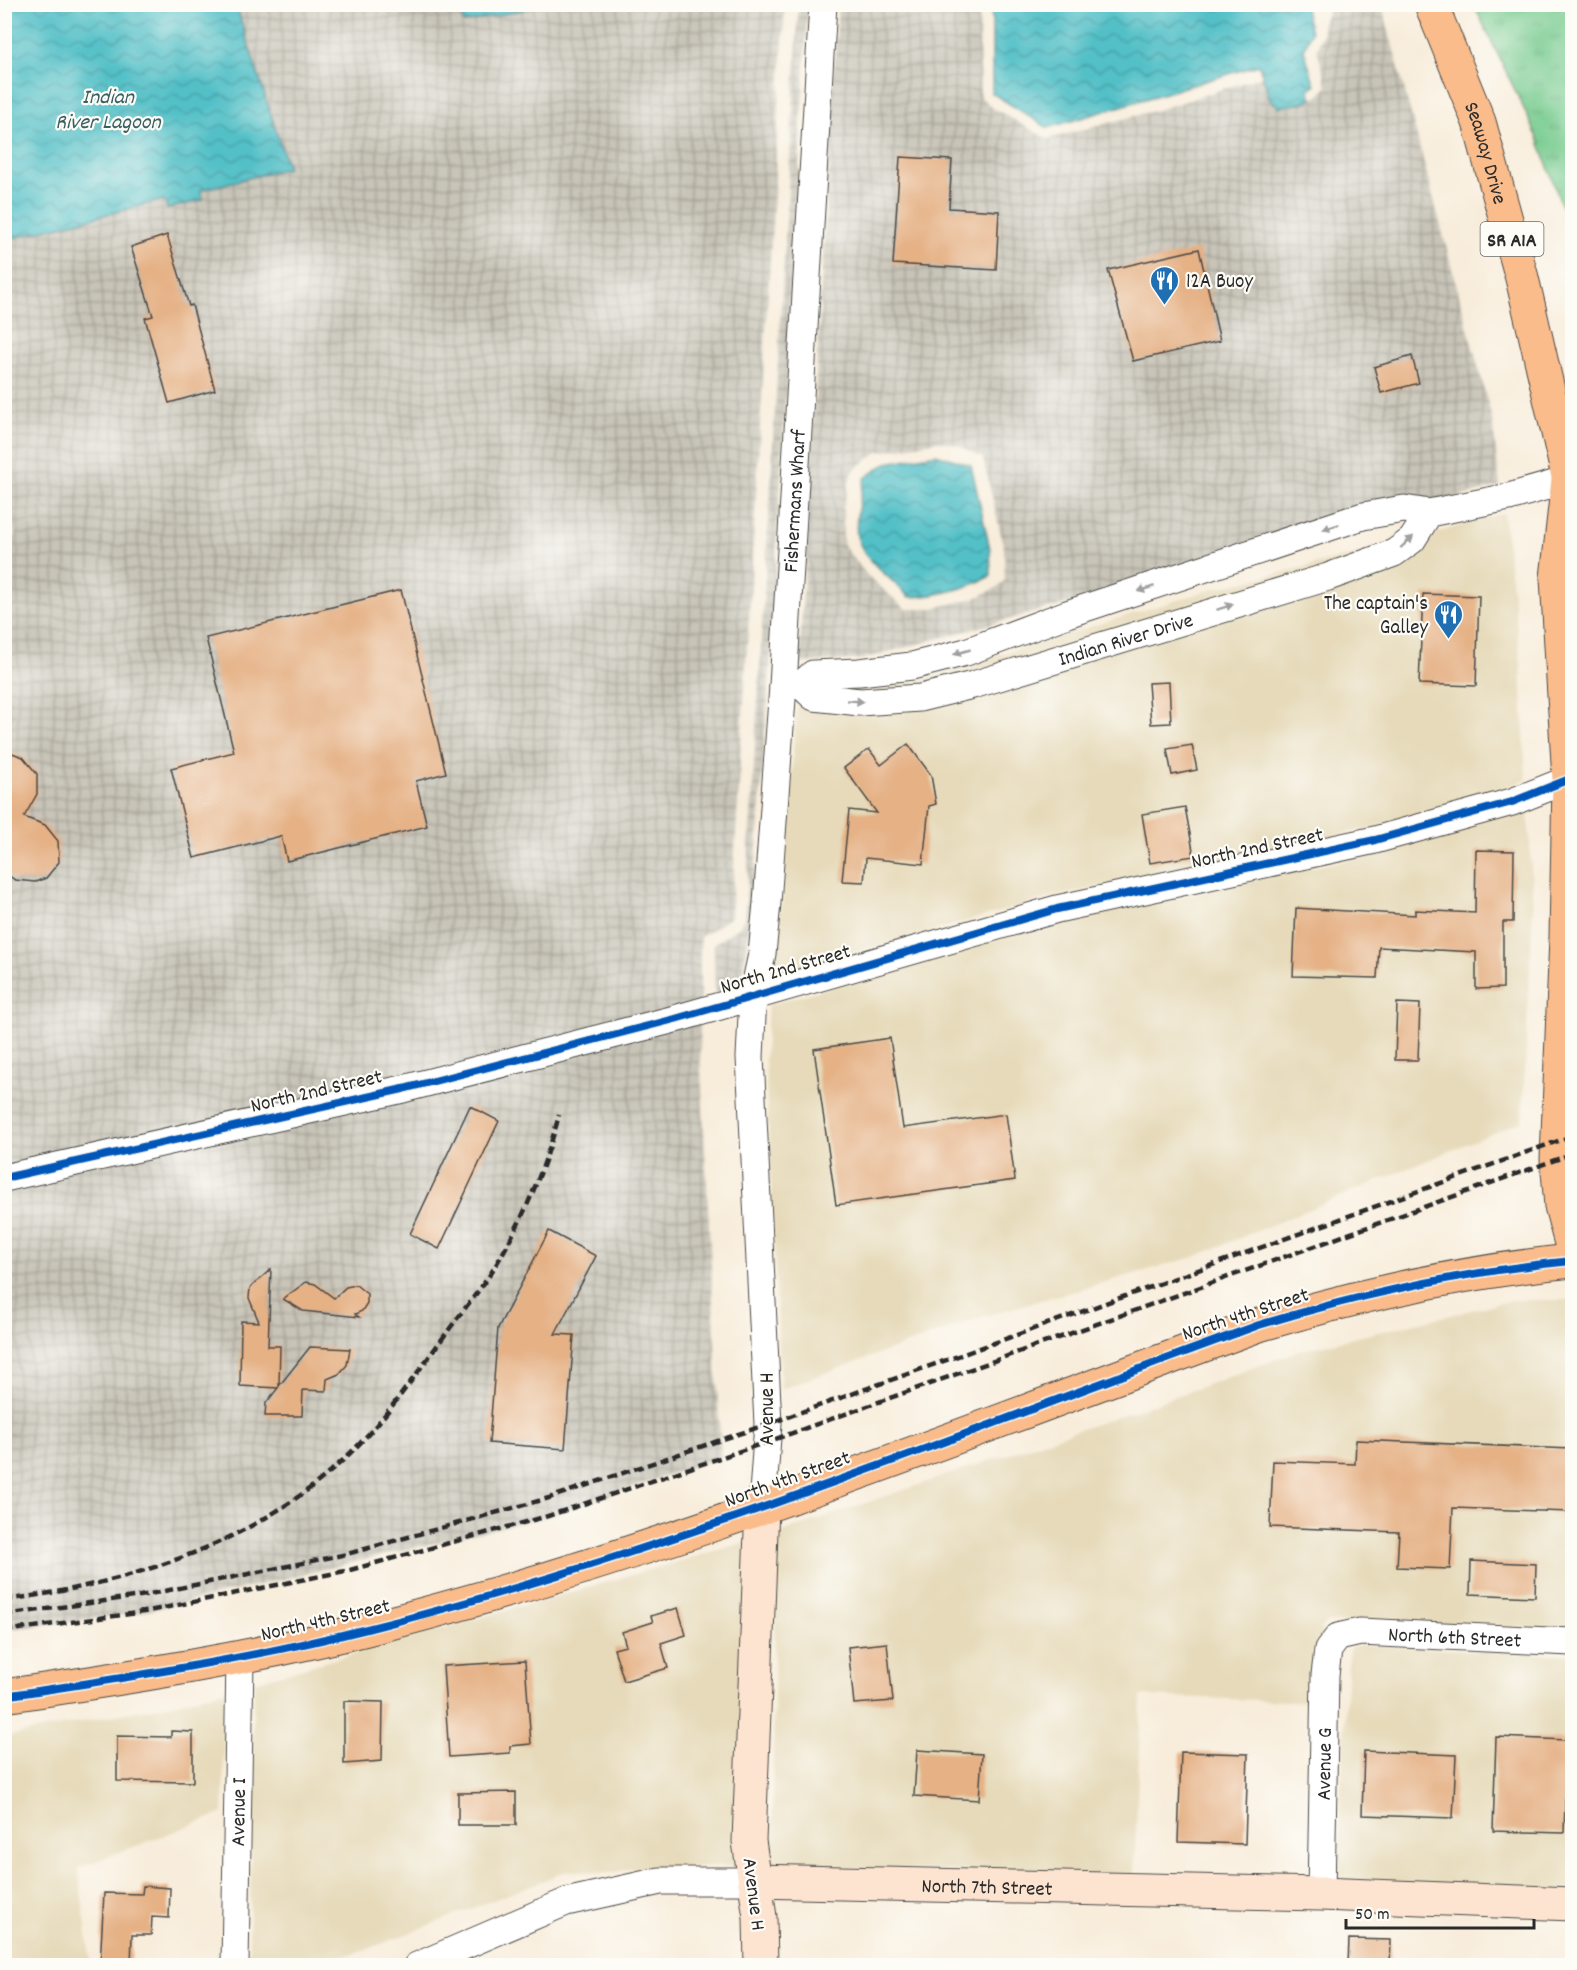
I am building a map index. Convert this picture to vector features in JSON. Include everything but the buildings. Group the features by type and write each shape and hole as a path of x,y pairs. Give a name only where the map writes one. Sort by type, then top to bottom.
{"main road":[{"name":"Seaway Drive","path":"1431,4 1479,122 1522,278 1571,484 1557,578 1571,779 1557,1159 1561,1206 1572,1247"},
{"name":"North 4th Street","path":"4,1696 240,1657 367,1629 630,1554 1259,1325 1345,1300 1437,1280 1516,1266 1572,1262"}],"street":[{"name":"Fishermans Wharf","path":"753,996 765,924 792,686 823,4"},
{"name":"Indian River Drive","path":"792,686 813,674 912,666 966,652 1067,614 1363,516 1404,509 1429,513 1571,484"},
{"name":"Indian River Drive","path":"792,686 814,697 860,702 920,698 973,685 1328,577 1394,553 1412,540 1429,513"},
{"name":"North 2nd Street","path":"4,1178 403,1089 753,996 1057,909 1375,840 1512,802 1571,779"},
{"name":"Avenue H","path":"753,996 750,1057 768,1424 762,1506 749,1841 761,1925 761,1965"},
{"name":"North 6th Street","path":"1338,1637 1360,1632 1572,1642"},
{"name":"Avenue G","path":"1321,1894 1325,1675 1328,1650 1338,1637"},
{"name":"Avenue I","path":"235,1965 240,1657"},
{"name":"North 7th Street","path":"417,1965 566,1902 660,1881 755,1881 1321,1894 1572,1904"}],"shaded area":[{"path":"236,5 458,5 464,23 544,5 785,5 731,917 700,937 700,1053 721,1457 548,1516 144,1612 5,1630 4,539 15,536 4,498 5,240 165,199 167,209 203,200 200,190 288,168"},
{"path":"799,5 808,5 770,665 753,902 741,983 739,987 715,994 714,944 739,927 745,918"},
{"path":"838,5 979,5 980,96 991,107 1048,139 1157,110 1264,76 1270,99 1279,107 1319,96 1327,86 1317,50 1323,32 1322,25 1328,11 1327,5 1382,5 1492,419 1500,486 863,659 799,663","holes":["938,441 958,445 983,458 1004,548 1005,580 998,587 976,598 929,609 906,609 868,576 846,549 843,541 843,508 851,475 856,468 878,452"]},
{"path":"1503,513 1521,664 1526,780 1371,828 1053,897 772,976 782,905 798,689 914,681 1217,588 1392,546"},
{"path":"1528,807 1533,907 1522,1121 1194,1257 988,1315 781,1389 765,1057 768,1005 1061,922 1379,853"},
{"path":"1513,1300 1572,1300 1572,1629 1327,1622 1321,1627 1323,1637 1317,1702 1141,1696 1134,1876 772,1866 776,1534 1160,1402 1299,1351"},
{"path":"747,1542 743,1865 628,1869 612,1873 567,1871 363,1951 308,1965 249,1966 254,1682"},
{"path":"1361,1645 1572,1655 1572,1891 1336,1882 1348,1665 1351,1647"},
{"path":"225,1690 223,1813 78,1868 91,1965 5,1966 5,1737 179,1703"}],"green space":[{"path":"1474,5 1572,5 1572,236 1538,138"}],"water":[{"name":"Indian River Lagoon","path":"5,4 236,5 288,168 201,190 203,200 167,209 164,200 5,240"},
{"path":"458,4 544,4 544,5 464,23"},
{"path":"992,5 1304,5 1311,32 1304,50 1315,86 1309,88 1312,98 1302,103 1279,107 1270,99 1259,65 1048,128 992,93"},
{"path":"936,454 971,465 990,549 991,576 951,591 909,597 875,565 863,550 856,528 859,501 865,478 887,463"}],"railway":[{"path":"4,1600 95,1584 140,1572 185,1556 228,1538 269,1516 307,1490 342,1461 357,1447 396,1400 491,1273 531,1196 547,1156 559,1115"},
{"path":"4,1615 140,1596 347,1554 549,1498 768,1424 1572,1136"},
{"path":"4,1631 144,1612 350,1570 548,1516 767,1442 1572,1154"}],"cycle path":[{"path":"4,1178 403,1089 675,1019 1057,909 1375,840 1512,802 1572,778"},
{"path":"4,1696 141,1675 277,1650 367,1629 481,1598 594,1564 817,1488 1259,1325 1336,1303 1453,1277 1572,1261"}],"place":[{"name":"12A Buoy","path":"1165,306"},
{"name":"The captain's Galley","path":"1449,640"}]}
